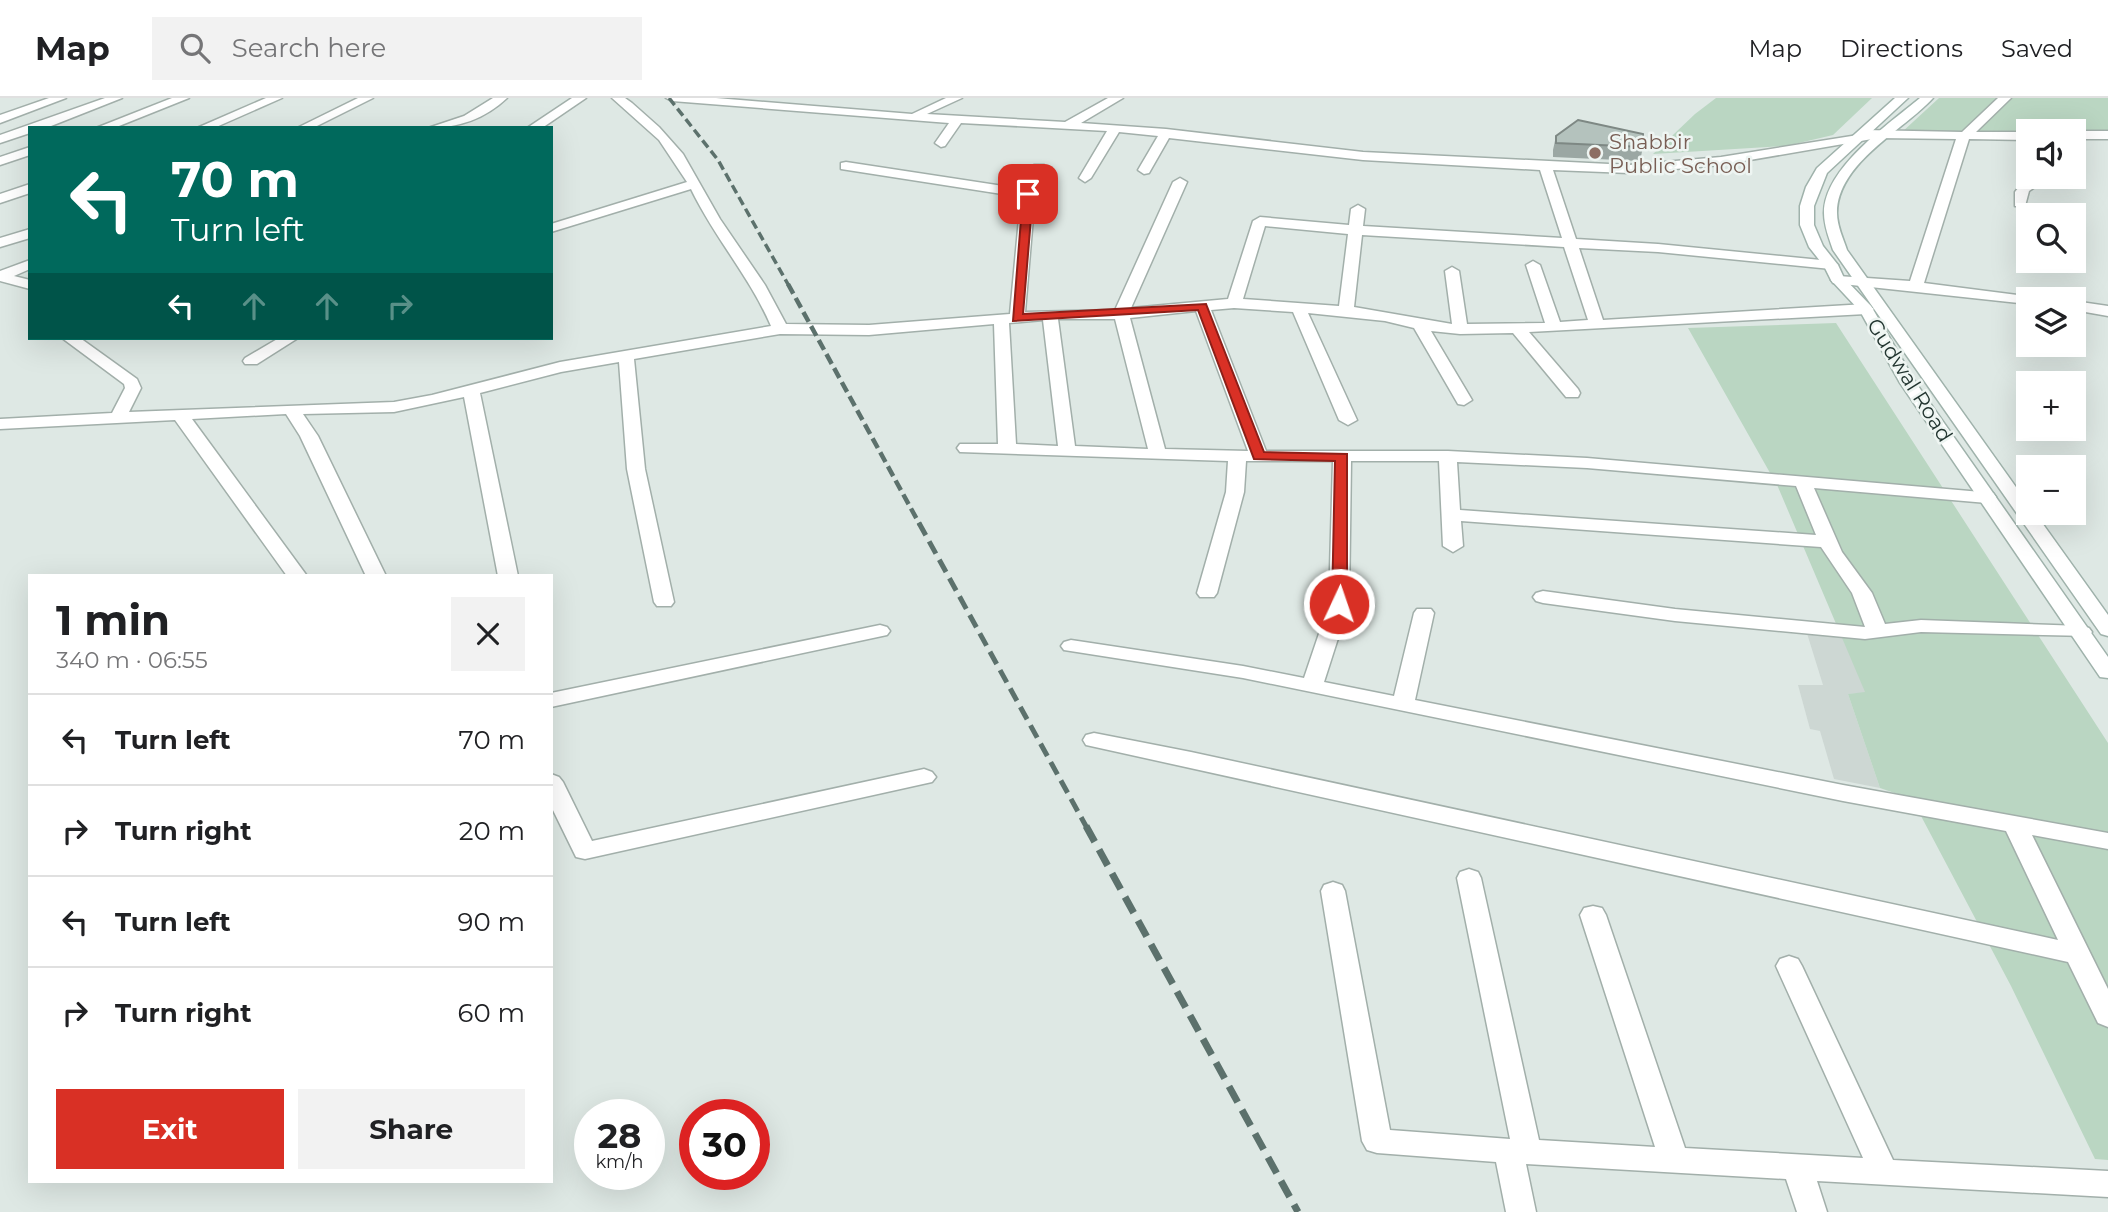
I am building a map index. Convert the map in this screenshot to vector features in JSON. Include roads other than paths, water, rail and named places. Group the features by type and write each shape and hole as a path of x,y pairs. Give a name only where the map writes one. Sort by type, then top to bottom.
{"street":[{"path":"0,108 32,98"},
{"path":"0,119 60,98"},
{"path":"38,126 116,98"},
{"path":"107,126 183,98"},
{"path":"207,126 276,98"},
{"path":"307,126 367,98"},
{"path":"442,126 468,119 501,98"},
{"path":"536,126 580,98"},
{"path":"618,98 655,128 695,184 713,218 769,300 780,329"},
{"path":"672,98 749,101 909,117 1115,128 1166,133 1254,148 1629,169 1721,161 1869,136 2016,136"},
{"path":"831,111 844,98"},
{"path":"909,117 956,98"},
{"path":"1068,125 1117,98"},
{"name":"Gudwal Road","path":"1902,98 1869,136 1831,203 1832,225 1840,250 2108,630"},
{"name":"Gudwal Road","path":"1927,98 1822,171 1807,206 1807,225 1816,247 1866,309 1908,383 2108,672"},
{"path":"1916,286 1963,137 2005,98"},
{"path":"941,144 958,118"},
{"path":"1085,178 1115,128"},
{"path":"0,139 28,129"},
{"path":"1144,170 1166,133"},
{"path":"2086,135 2108,135"},
{"path":"0,161 28,152"},
{"path":"846,166 1028,194"},
{"path":"1545,166 1597,325"},
{"path":"1007,449 1009,318 1028,194 1040,168"},
{"path":"1158,454 1121,314 1180,182"},
{"path":"553,227 695,184"},
{"path":"0,199 28,189"},
{"path":"2020,203 2019,193 2022,189"},
{"path":"1346,311 1358,209"},
{"path":"1234,303 1260,221 1355,230 1569,242 1834,272 1863,281 2016,298"},
{"path":"0,243 28,234"},
{"path":"1,276 28,265"},
{"path":"1533,265 1554,327"},
{"path":"1452,271 1460,329"},
{"path":"1,276 28,284"},
{"path":"0,424 291,409 394,407 471,391 560,367 780,329 869,330 1050,315 1121,314 1234,303 1346,311 1385,316 1420,325 1460,329 1597,325 1866,309"},
{"path":"1202,306 1259,456"},
{"path":"2086,308 2108,311"},
{"path":"1299,309 1348,420"},
{"path":"1050,315 1067,451"},
{"path":"1420,325 1464,400"},
{"path":"1517,328 1572,393"},
{"path":"73,340 131,382 133,388 118,417"},
{"path":"251,361 287,340"},
{"path":"626,354 636,469 664,602"},
{"path":"471,391 508,574"},
{"path":"291,409 309,436 375,574"},
{"path":"180,415 296,574"},
{"path":"967,448 1237,456 1448,456 1587,463 1987,497"},
{"path":"1208,593 1235,492 1237,456"},
{"path":"1448,456 1452,545"},
{"path":"1312,687 1339,604 1342,457"},
{"path":"1802,480 1829,542 1862,593 1877,631"},
{"path":"1451,515 1829,542"},
{"path":"1543,597 1675,615 1865,633 1921,626 2082,632"},
{"path":"1403,706 1424,613"},
{"path":"553,700 880,631"},
{"path":"1071,646 1243,672 1843,793 2108,841"},
{"path":"1094,740 1270,776 2078,954"},
{"path":"553,786 585,851 924,777"},
{"path":"2014,823 2108,1016"},
{"path":"1469,878 1517,1151 1521,1212"},
{"path":"1333,891 1377,1142 2108,1184"},
{"path":"1593,915 1674,1159"},
{"path":"1789,966 1884,1171"},
{"path":"1797,1166 1812,1212"}],"railway":[{"path":"669,98 718,160 789,286"},
{"path":"788,284 920,525"},
{"path":"919,523 1087,828"},
{"path":"1086,826 1298,1212"}],"place":[{"name":"Shabbir Public School","path":"1595,153"}]}
